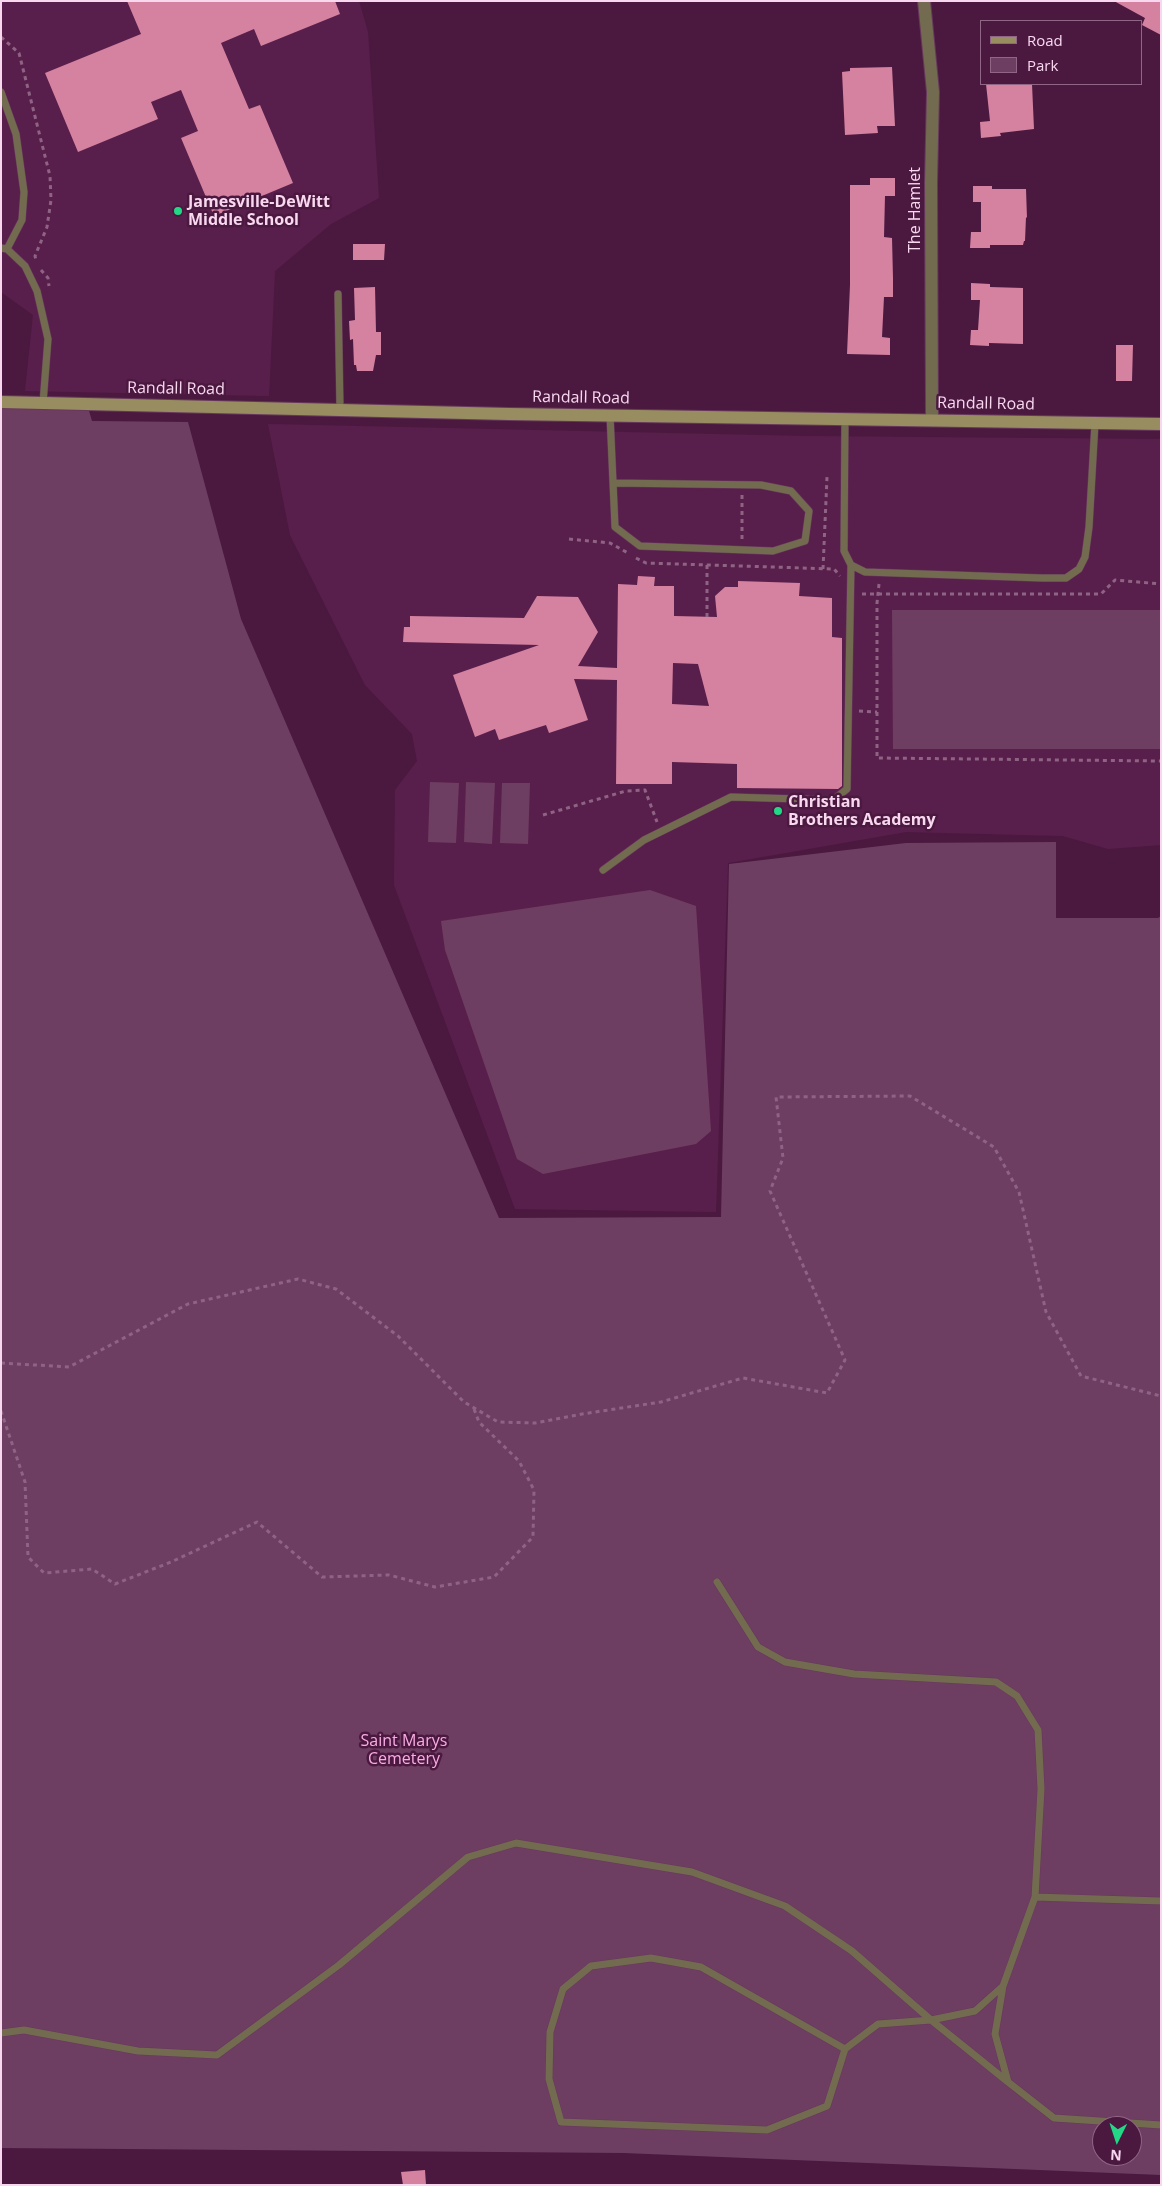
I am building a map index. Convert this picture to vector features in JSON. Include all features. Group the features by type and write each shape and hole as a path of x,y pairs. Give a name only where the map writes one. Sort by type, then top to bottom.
{"street":[{"name":"The Hamlet","path":"924,1 933,92 931,183 932,420"},
{"name":"Randall Road","path":"1,402 1161,424"}],"lane":[{"path":"1,92 16,134 24,192 22,220 4,249 24,266 37,292 48,339 43,403"},
{"path":"338,294 340,409"},
{"path":"610,415 613,483 615,527 640,546 773,551 805,541 809,511 791,490 761,485 613,483"},
{"path":"604,870 644,840 731,797 832,800 847,789 851,565 844,551 845,418"},
{"path":"851,565 865,572 880,573 1066,578 1079,569 1085,557 1089,527 1095,423"},
{"path":"717,1582 758,1647 785,1662 854,1674 996,1682 1017,1696 1038,1730 1041,1789 1035,1897 1003,1986 995,2034 1008,2082"},
{"path":"1,2033 24,2030 138,2051 217,2055 339,1965 468,1857 516,1843 692,1872 785,1906 852,1951 931,2020 1054,2118 1161,2125"},
{"path":"1035,1897 1161,1901"},
{"path":"845,2049 701,1967 652,1958 591,1966 563,1989 550,2032 549,2079 561,2122 767,2130 828,2106 845,2049 878,2024 931,2020 975,2011 1003,1986"}],"path":[{"path":"1,36 20,52 50,176 51,200 47,227 35,256 37,264 48,278 49,287"},
{"path":"823,569 827,477"},
{"path":"742,485 743,566"},
{"path":"707,565 707,617"},
{"path":"880,573 877,602 877,758 1161,762"},
{"path":"848,711 877,712"},
{"path":"543,815 626,792 645,790 661,831"},
{"path":"1,1363 68,1367 188,1304 298,1279 336,1289 398,1336 464,1402 498,1422 535,1423 661,1402 743,1378 827,1393 845,1360 770,1191 783,1158 776,1097 910,1096 994,1147 1019,1192 1046,1312 1081,1376 1161,1396"},
{"path":"1,1410 25,1482 28,1557 44,1573 92,1569 115,1584 171,1562 257,1522 322,1577 389,1575 435,1587 494,1577 533,1537 534,1490 519,1462 479,1422 473,1407"}],"shaded area":[{"name":"Jamesville-DeWitt Middle School","path":"1,1 359,1 368,32 379,198 331,224 275,271 269,396 25,391 33,315 1,292"},
{"name":"Christian Brothers Academy","path":"268,424 802,436 1161,439 1161,845 1108,849 1063,836 906,832 728,863 716,1212 515,1209 394,885 395,790 417,761 412,734 365,685 290,535"}],"green space":[{"name":"Saint Marys Cemetery","path":"1,402 87,404 92,421 188,422 241,619 499,1218 721,1217 729,864 906,843 1056,842 1056,918 1158,918 1161,916 1161,2175 624,2153 1,2148"},
{"path":"892,610 1161,610 1161,749 893,749"},
{"path":"430,782 459,783 456,843 428,842"},
{"path":"466,782 495,783 492,844 464,842"},
{"path":"502,783 530,783 528,844 500,843"},
{"path":"650,890 696,906 711,1131 696,1144 543,1174 517,1159 445,950 441,921"}],"building":[{"path":"127,1 335,1 340,14 261,46 254,29 221,43 249,109 260,105 293,183 214,216 181,138 198,131 181,90 151,102 158,119 78,152 45,73 141,34"},
{"path":"1114,1 1161,1 1161,35 1142,25 1145,18"},
{"path":"892,67 895,126 877,126 878,133 845,135 842,72 850,71 850,68"},
{"path":"986,85 1032,85 1034,129 1000,133 1001,136 981,138 980,122 990,121"},
{"path":"870,178 895,178 895,196 885,196 884,237 892,238 893,297 884,297 882,337 890,338 890,355 847,354 850,285 850,185 870,185"},
{"path":"973,186 992,186 992,189 1026,189 1027,218 1023,245 990,245 990,248 970,248 971,232 981,232 981,202 973,202"},
{"path":"353,244 385,244 384,260 353,260"},
{"path":"971,283 990,284 990,287 1023,288 1023,344 989,343 989,346 970,345 971,330 978,330 980,300 971,300"},
{"path":"375,287 376,332 381,332 381,355 376,355 373,371 357,371 356,365 354,365 353,339 350,340 349,321 355,320 354,288"},
{"path":"1116,345 1133,345 1132,381 1116,381"},
{"path":"638,576 655,577 654,586 674,586 674,616 717,617 715,596 725,587 738,587 738,581 800,583 799,596 832,598 832,637 842,638 842,786 838,789 737,788 737,764 672,762 672,784 616,784 617,680 574,679 588,720 549,733 546,725 499,740 495,729 475,737 453,675 539,645 403,642 404,627 410,627 410,616 524,618 537,596 578,597 598,632 578,666 617,668 618,584 637,585","holes":["673,663 698,664 709,706 672,704"]},
{"path":"425,2170 426,2185 403,2185 401,2172"}],"place":[{"name":"Jamesville-DeWitt Middle School","path":"178,211"},
{"name":"Christian Brothers Academy","path":"778,811"}]}
